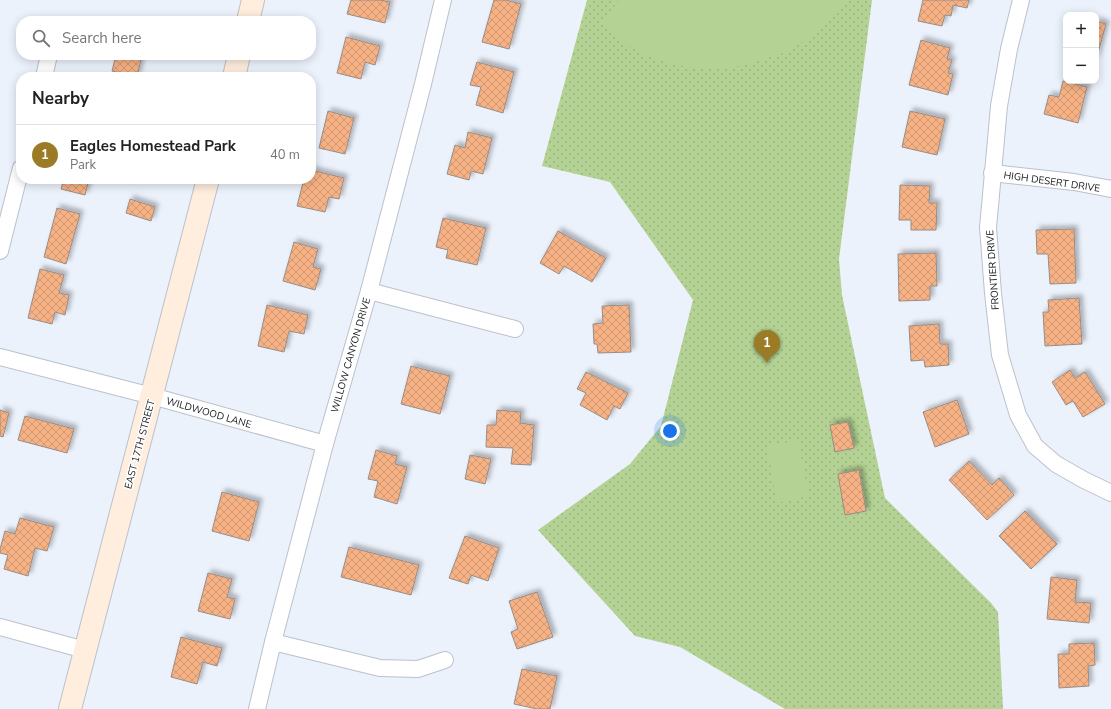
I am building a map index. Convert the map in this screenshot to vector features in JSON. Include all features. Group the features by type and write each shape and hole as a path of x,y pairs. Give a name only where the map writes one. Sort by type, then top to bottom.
{"main road":[{"path":"249,16 253,0"},
{"path":"235,72 238,60"},
{"name":"EAST 17TH STREET","path":"70,709 207,184"}],"street":[{"name":"WILLOW CANYON DRIVE","path":"257,709 325,444 369,290 423,84 443,0"},
{"name":"FRONTIER DRIVE","path":"1021,0 1009,48 998,106 988,227 992,294 1000,355 1018,415 1035,446 1056,464 1111,493"},
{"path":"45,72 48,60"},
{"name":"HIGH DESERT DRIVE","path":"992,173 1074,182 1111,189"},
{"path":"0,251 17,184"},
{"path":"369,290 515,329"},
{"name":"WILDWOOD LANE","path":"0,357 152,396 325,444"},
{"path":"0,627 85,650"},
{"path":"273,642 380,668 418,668 445,660"}],"green space":[{"path":"587,0 872,0 839,259 842,295 885,498 991,603 998,612 1003,709 785,709 680,647 635,636 538,530 630,464 661,426 693,300 610,182 542,166"},
{"path":"619,0 846,0 827,23 811,37 784,53 726,69 674,65 646,55 620,41 602,22"},
{"path":"798,440 809,496 777,503 767,446"}],"building":[{"path":"351,0 380,0 390,2 385,23 347,14"},
{"path":"494,0 506,0 521,4 509,49 482,42"},
{"path":"923,0 969,0 967,8 953,5 951,16 945,15 942,26 918,21"},
{"path":"1099,22 1106,24 1099,49"},
{"path":"346,37 380,46 375,65 365,62 361,79 337,73"},
{"path":"921,40 950,48 947,59 952,60 948,73 953,74 948,95 909,85"},
{"path":"115,60 141,60 138,72 112,71"},
{"path":"477,62 514,72 503,113 476,105 481,87 470,85"},
{"path":"1063,81 1063,84 1075,84 1087,87 1078,123 1044,114 1049,95 1059,97"},
{"path":"328,111 354,118 345,154 319,148"},
{"path":"910,111 945,119 937,155 902,147"},
{"path":"468,132 492,138 483,174 471,171 469,180 447,174 455,145 465,148"},
{"path":"316,171 344,178 339,199 329,197 325,212 297,206 303,184 316,184"},
{"path":"62,184 88,184 85,195 61,189"},
{"path":"900,185 930,186 929,203 937,203 936,230 911,230 911,220 899,220"},
{"path":"130,199 155,207 151,221 126,213"},
{"path":"57,208 80,214 66,264 44,257"},
{"path":"443,218 486,228 477,265 446,258 448,250 436,247"},
{"path":"1074,229 1076,283 1050,284 1048,254 1037,254 1036,230"},
{"path":"558,231 606,258 592,282 564,266 559,274 540,263"},
{"path":"294,242 318,249 313,267 321,269 315,290 283,281"},
{"path":"936,253 937,286 930,286 930,300 899,301 898,254"},
{"path":"40,269 64,275 59,293 69,295 65,315 55,312 52,324 28,318"},
{"path":"1079,298 1082,344 1045,346 1043,312 1049,312 1048,300"},
{"path":"267,305 308,315 304,334 289,331 284,352 258,346"},
{"path":"629,305 631,352 598,353 597,344 594,344 593,324 603,323 602,306"},
{"path":"939,324 940,344 948,344 949,365 925,367 924,360 911,361 909,326"},
{"path":"411,366 450,376 440,414 401,404"},
{"path":"1070,370 1075,378 1085,372 1105,404 1083,417 1073,401 1066,405 1052,382"},
{"path":"586,372 628,393 620,409 614,406 607,420 580,405 586,393 577,389"},
{"path":"957,400 969,434 935,447 923,412"},
{"path":"0,410 9,413 3,437 0,436"},
{"path":"497,410 521,412 520,423 534,425 531,465 511,464 513,448 486,447 487,425 496,425"},
{"path":"25,416 74,429 67,453 18,440"},
{"path":"848,422 854,448 835,452 830,425"},
{"path":"376,450 397,456 395,464 407,467 397,504 374,497 378,481 368,479"},
{"path":"470,455 491,459 485,484 465,479"},
{"path":"969,461 992,485 999,478 1014,495 987,520 949,480"},
{"path":"859,470 866,511 845,515 838,474"},
{"path":"222,492 259,502 249,541 212,531"},
{"path":"1025,511 1057,544 1031,569 999,536"},
{"path":"20,518 54,527 47,551 35,548 28,576 4,569 8,555 0,553 5,531 15,534"},
{"path":"465,536 499,548 488,581 471,575 468,584 449,578"},
{"path":"349,547 419,565 411,595 341,577"},
{"path":"208,573 232,579 227,597 235,599 230,619 198,611"},
{"path":"1051,577 1077,580 1075,602 1091,603 1089,623 1047,619"},
{"path":"537,592 553,637 517,649 511,632 518,629 509,601"},
{"path":"181,637 222,648 217,666 203,662 197,684 171,677"},
{"path":"1094,643 1095,665 1088,666 1089,686 1059,688 1058,654 1069,654 1069,644"},
{"path":"522,669 557,676 550,709 537,709 514,704"}],"place":[{"name":"Eagles Homestead Park","path":"767,363"}]}
